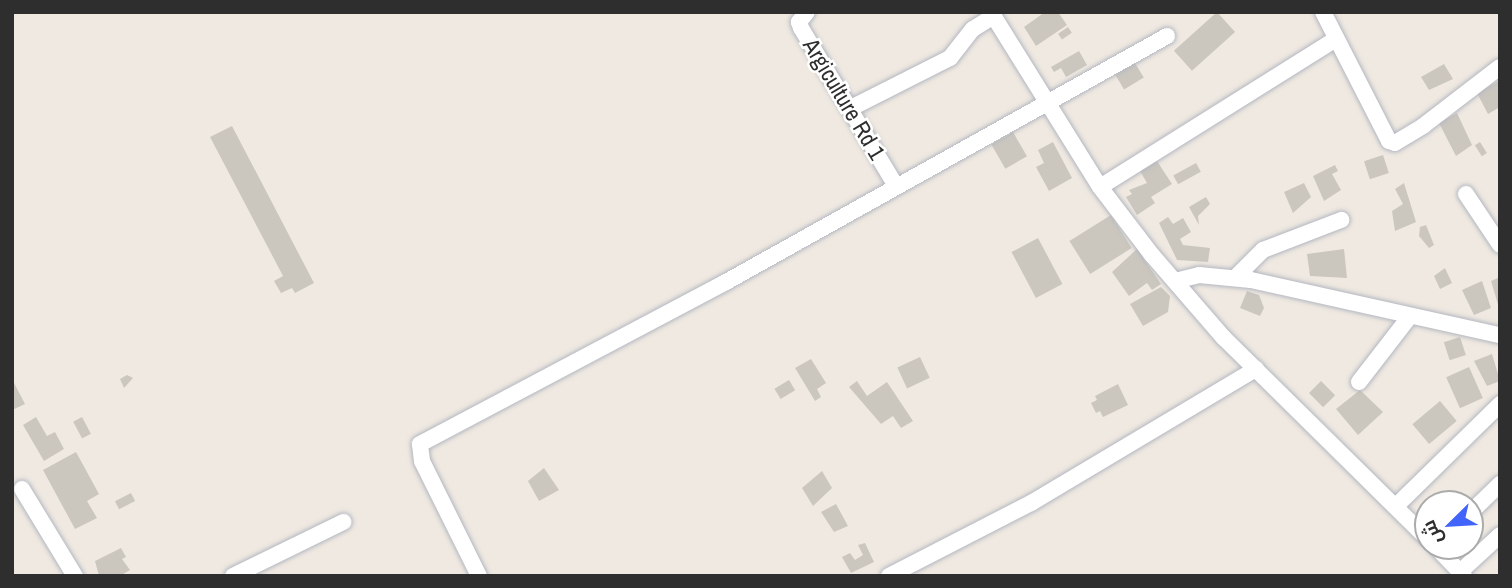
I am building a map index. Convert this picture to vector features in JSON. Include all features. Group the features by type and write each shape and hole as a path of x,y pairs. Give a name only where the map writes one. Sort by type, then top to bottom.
{"street":[{"name":"Argiculture Rd 1","path":"807,12 799,22 801,28 896,186"},
{"path":"1322,12 1380,132 1395,143 1500,67"},
{"path":"851,108 954,55 973,29 993,14 1100,187 1175,281 1256,369 1414,525"},
{"path":"479,576 422,461 420,444 1167,36"},
{"path":"1100,187 1336,39"},
{"path":"1466,194 1500,245"},
{"path":"1236,278 1263,250 1341,220"},
{"path":"1175,281 1199,275 1236,278 1500,335"},
{"path":"1359,382 1410,316"},
{"path":"889,576 1031,503 1256,369"},
{"path":"1396,506 1500,404"},
{"path":"1484,499 1500,484"},
{"path":"22,489 75,576"},
{"path":"233,576 343,522"},
{"path":"1460,572 1500,535"},
{"path":"913,576 943,548"}],"building":[{"path":"1045,12 1058,12 1067,25 1036,46 1024,27"},
{"path":"1217,12 1235,32 1192,71 1174,51"},
{"path":"1068,27 1072,33 1062,40 1058,34"},
{"path":"1079,51 1087,65 1066,77 1061,68 1054,72 1051,67"},
{"path":"1135,63 1144,78 1124,89 1115,75"},
{"path":"1444,64 1453,79 1429,90 1421,77"},
{"path":"1499,81 1500,107 1488,114 1477,93"},
{"path":"1457,113 1472,145 1456,156 1439,123"},
{"path":"232,126 314,283 295,293 292,288 281,293 274,281 283,276 210,137"},
{"path":"1013,132 1027,156 1005,169 991,144"},
{"path":"1053,142 1072,178 1049,191 1036,167 1044,163 1038,150"},
{"path":"1480,142 1487,153 1482,156 1475,145"},
{"path":"1383,155 1389,173 1370,179 1364,161"},
{"path":"1157,161 1172,184 1151,197 1155,203 1137,215 1126,197 1132,194 1129,190 1147,183 1140,171"},
{"path":"1196,163 1201,172 1178,184 1173,176"},
{"path":"1335,165 1338,171 1332,174 1341,190 1324,201 1313,176"},
{"path":"1304,183 1311,197 1293,213 1284,192"},
{"path":"1404,183 1416,222 1395,231 1392,211 1403,204 1395,189"},
{"path":"1206,197 1210,204 1198,216 1199,225 1189,207"},
{"path":"1111,215 1132,248 1090,274 1069,241"},
{"path":"1168,217 1173,224 1183,218 1191,232 1180,239 1183,245 1210,248 1208,262 1177,260 1159,223"},
{"path":"1426,225 1434,245 1429,248 1419,236 1420,227"},
{"path":"1038,238 1062,284 1036,298 1012,252"},
{"path":"1137,249 1161,284 1152,290 1147,283 1129,296 1112,272"},
{"path":"1344,249 1347,278 1310,276 1307,254"},
{"path":"1445,268 1452,283 1440,289 1434,276"},
{"path":"1500,277 1500,311 1491,281"},
{"path":"1482,281 1491,308 1474,315 1462,290"},
{"path":"1161,287 1170,296 1168,312 1143,326 1130,304"},
{"path":"1247,291 1259,295 1264,308 1260,316 1240,308"},
{"path":"1460,337 1466,355 1450,360 1444,342"},
{"path":"1492,354 1500,381 1487,386 1474,361"},
{"path":"920,357 930,378 907,388 897,368"},
{"path":"811,359 826,383 817,389 821,397 815,401 795,368"},
{"path":"1469,367 1483,398 1460,408 1446,377"},
{"path":"127,375 133,378 124,388 120,379"},
{"path":"12,379 25,404 12,410"},
{"path":"789,380 795,390 781,399 774,389"},
{"path":"857,381 867,396 887,382 913,421 901,428 893,416 881,424 849,387"},
{"path":"1321,381 1335,395 1323,407 1309,393"},
{"path":"1118,384 1128,405 1103,417 1100,411 1096,413 1091,403 1097,400 1095,396"},
{"path":"1360,390 1383,412 1358,435 1336,409"},
{"path":"1440,401 1457,421 1429,444 1412,424"},
{"path":"36,417 47,436 55,432 64,449 44,461 23,425"},
{"path":"82,417 91,434 82,438 73,422"},
{"path":"76,452 99,494 87,501 97,518 75,529 43,470"},
{"path":"544,468 559,490 539,501 528,481"},
{"path":"822,471 832,488 813,506 802,488"},
{"path":"131,493 135,501 119,509 115,501"},
{"path":"836,504 848,526 834,532 821,512"},
{"path":"865,543 874,562 851,573 842,557 850,553 855,560 863,555 858,545"},
{"path":"121,548 126,557 122,559 130,570 120,576 99,576 95,561"}]}
